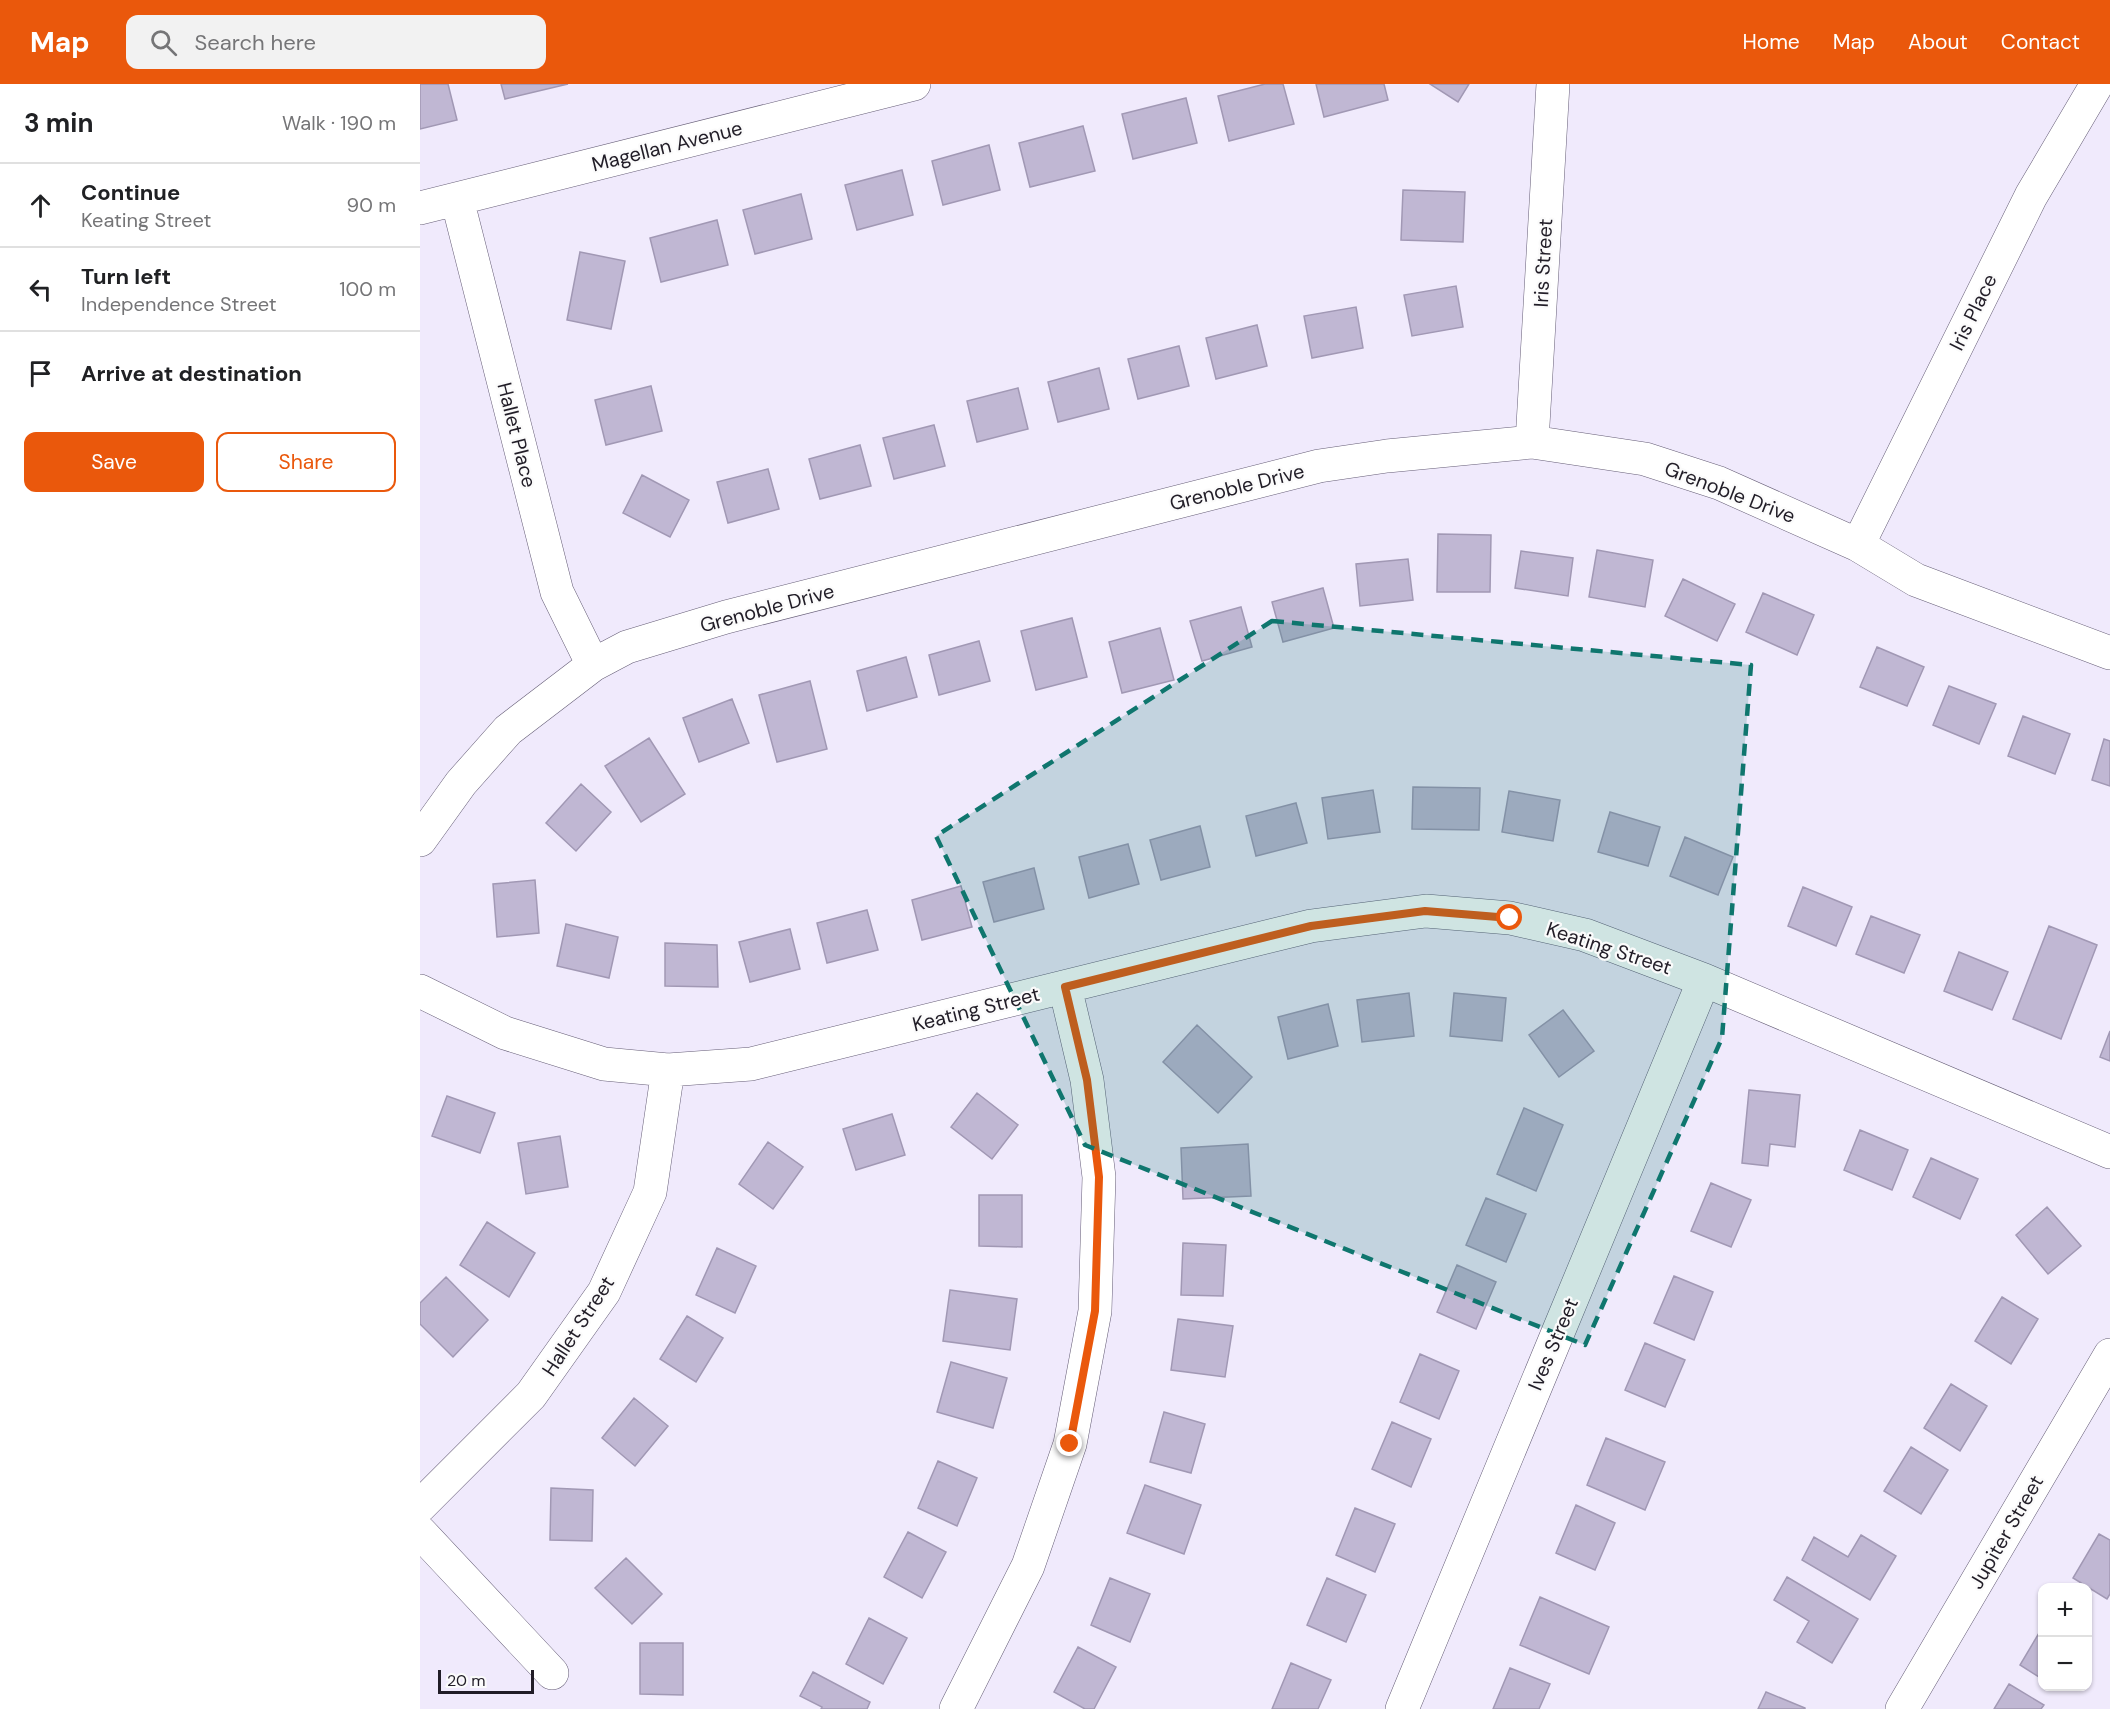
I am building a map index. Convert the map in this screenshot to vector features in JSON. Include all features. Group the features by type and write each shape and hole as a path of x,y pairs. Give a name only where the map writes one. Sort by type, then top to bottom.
{"street":[{"name":"Magellan Avenue","path":"420,208 914,84"},
{"name":"Iris Street","path":"1532,442 1554,84"},
{"name":"Iris Place","path":"1858,544 2031,196 2097,84"},
{"name":"Hallet Place","path":"457,199 557,592 593,665"},
{"name":"Grenoble Drive","path":"420,840 461,783 508,730 593,665 627,647 726,617 1319,466 1387,456 1532,442 1645,459 1719,483 1858,544 1916,580 2110,653"},
{"name":"Keating Street","path":"420,991 505,1033 604,1064 668,1070 751,1064 1311,926 1425,911 1510,918 1585,935 1704,980 2110,1152"},
{"name":"Ives Street","path":"1402,1709 1704,980"},
{"path":"956,1709 1028,1566 1070,1444 1095,1311 1099,1177 1087,1080 1065,987"},
{"name":"Hallet Street","path":"420,1506 531,1395 604,1292 650,1192 668,1070"},
{"name":"Jupiter Street","path":"1902,1709 2110,1355"},
{"path":"420,1532 552,1674"}],"highlighted area":[{"path":"1272,621 1751,665 1722,1038 1585,1345 1085,1145 936,836"}],"building":[{"path":"420,84 448,84 457,120 420,129"},
{"path":"501,84 568,84 505,99"},
{"path":"1265,84 1283,84 1294,124 1229,141 1218,96"},
{"path":"1316,84 1384,84 1388,100 1324,117"},
{"path":"1430,84 1469,84 1458,102"},
{"path":"1186,98 1197,143 1133,159 1122,114"},
{"path":"1083,126 1095,171 1030,187 1019,143"},
{"path":"989,145 1000,190 943,205 932,161"},
{"path":"902,170 913,215 857,230 845,185"},
{"path":"1403,190 1465,192 1463,242 1401,240"},
{"path":"801,194 812,239 755,254 743,210"},
{"path":"717,220 728,265 661,282 650,238"},
{"path":"580,252 625,261 611,329 567,320"},
{"path":"1456,286 1463,327 1412,336 1404,295"},
{"path":"1356,307 1363,348 1312,358 1304,316"},
{"path":"1257,325 1267,366 1216,379 1206,338"},
{"path":"1179,346 1189,386 1138,399 1128,359"},
{"path":"1099,368 1109,409 1058,422 1048,382"},
{"path":"651,386 662,431 606,445 595,400"},
{"path":"1018,388 1028,429 977,442 967,401"},
{"path":"934,425 945,466 894,479 883,438"},
{"path":"860,445 871,486 820,499 809,459"},
{"path":"768,469 779,509 728,523 717,482"},
{"path":"642,475 689,500 670,537 623,513"},
{"path":"1438,534 1491,535 1490,592 1437,592"},
{"path":"1597,550 1653,560 1645,607 1589,597"},
{"path":"1521,551 1573,558 1568,596 1515,588"},
{"path":"1408,559 1413,600 1360,606 1356,564"},
{"path":"1683,579 1735,604 1717,641 1665,616"},
{"path":"1323,588 1334,628 1283,642 1272,602"},
{"path":"1763,593 1814,615 1797,655 1746,632"},
{"path":"1241,607 1252,647 1202,661 1190,621"},
{"path":"1072,618 1087,677 1036,690 1021,631"},
{"path":"1160,628 1174,680 1122,693 1109,642"},
{"path":"979,641 990,681 939,695 929,655"},
{"path":"1877,647 1924,667 1907,706 1860,687"},
{"path":"906,657 917,697 867,711 857,671"},
{"path":"810,681 827,749 777,762 759,695"},
{"path":"1949,686 1996,704 1979,744 1933,725"},
{"path":"732,699 749,743 699,762 683,718"},
{"path":"2023,716 2070,734 2055,774 2008,756"},
{"path":"649,738 685,794 641,822 605,766"},
{"path":"2104,739 2110,741 2110,786 2092,780"},
{"path":"581,784 611,812 576,851 546,823"},
{"path":"1413,787 1480,788 1479,830 1412,829"},
{"path":"1373,790 1380,832 1328,839 1322,798"},
{"path":"1509,791 1560,800 1553,841 1502,832"},
{"path":"1296,803 1307,843 1256,856 1246,816"},
{"path":"1610,812 1660,827 1648,866 1598,852"},
{"path":"1200,826 1210,867 1161,880 1150,840"},
{"path":"1685,837 1733,857 1718,895 1670,876"},
{"path":"1128,844 1139,884 1089,898 1079,857"},
{"path":"1034,868 1044,909 994,922 983,882"},
{"path":"535,880 539,933 497,937 493,884"},
{"path":"961,886 972,927 922,940 912,900"},
{"path":"1803,887 1852,907 1836,946 1788,926"},
{"path":"867,910 878,950 827,963 817,923"},
{"path":"1871,916 1920,935 1904,973 1856,954"},
{"path":"566,924 618,937 609,978 557,966"},
{"path":"2049,926 2097,945 2061,1039 2013,1019"},
{"path":"790,929 800,969 750,982 739,942"},
{"path":"665,943 717,945 718,987 665,986"},
{"path":"1959,952 2008,972 1992,1010 1944,991"},
{"path":"1409,993 1414,1036 1362,1042 1357,1000"},
{"path":"1454,993 1506,998 1502,1041 1450,1036"},
{"path":"1328,1004 1338,1046 1288,1059 1278,1017"},
{"path":"1563,1010 1594,1051 1559,1077 1529,1035"},
{"path":"1197,1025 1252,1077 1218,1113 1163,1062"},
{"path":"2110,1031 2110,1061 2100,1057"},
{"path":"1749,1090 1800,1095 1795,1147 1770,1144 1768,1166 1742,1163"},
{"path":"977,1093 1018,1125 992,1159 951,1127"},
{"path":"447,1096 495,1113 480,1153 432,1136"},
{"path":"1524,1108 1563,1125 1536,1191 1497,1174"},
{"path":"892,1114 905,1155 856,1170 843,1129"},
{"path":"1860,1130 1908,1150 1892,1190 1844,1170"},
{"path":"560,1136 568,1187 526,1194 518,1143"},
{"path":"768,1142 803,1167 773,1209 739,1184"},
{"path":"1248,1144 1251,1196 1183,1199 1181,1148"},
{"path":"1931,1158 1978,1179 1960,1219 1913,1197"},
{"path":"1711,1183 1751,1200 1731,1247 1691,1231"},
{"path":"979,1195 1022,1195 1022,1247 979,1246"},
{"path":"1486,1198 1526,1214 1506,1262 1466,1245"},
{"path":"2047,1207 2081,1246 2048,1274 2016,1235"},
{"path":"487,1222 535,1253 509,1297 460,1265"},
{"path":"1183,1243 1226,1245 1223,1296 1181,1295"},
{"path":"717,1248 756,1266 735,1313 696,1295"},
{"path":"1457,1265 1496,1282 1476,1329 1437,1312"},
{"path":"1674,1276 1713,1292 1694,1340 1654,1323"},
{"path":"446,1277 488,1320 453,1357 420,1324 420,1303"},
{"path":"950,1290 1017,1299 1010,1350 943,1341"},
{"path":"2002,1297 2038,1319 2011,1364 1975,1341"},
{"path":"687,1316 723,1338 696,1382 660,1359"},
{"path":"1178,1319 1233,1326 1225,1377 1171,1370"},
{"path":"1645,1343 1685,1360 1665,1407 1625,1390"},
{"path":"1420,1354 1459,1371 1439,1419 1400,1402"},
{"path":"951,1362 1007,1378 993,1428 937,1412"},
{"path":"1951,1384 1987,1406 1960,1451 1924,1428"},
{"path":"634,1398 668,1426 635,1466 602,1438"},
{"path":"1164,1412 1205,1424 1191,1473 1150,1462"},
{"path":"1392,1422 1431,1439 1411,1487 1372,1469"},
{"path":"1606,1438 1665,1462 1645,1510 1587,1485"},
{"path":"1911,1447 1948,1470 1921,1514 1884,1491"},
{"path":"938,1461 977,1478 957,1526 918,1508"},
{"path":"1145,1485 1201,1505 1184,1554 1127,1533"},
{"path":"551,1488 593,1490 592,1541 550,1540"},
{"path":"1576,1505 1615,1523 1595,1570 1556,1553"},
{"path":"1355,1508 1395,1524 1375,1572 1336,1555"},
{"path":"908,1532 946,1552 922,1598 884,1577"},
{"path":"2099,1534 2110,1540 2110,1594 2107,1599 2092,1590 2092,1583 2081,1583 2073,1578"},
{"path":"1861,1535 1896,1556 1870,1600 1802,1560 1814,1537 1848,1557"},
{"path":"626,1558 662,1594 632,1624 595,1588"},
{"path":"1787,1577 1858,1619 1832,1663 1797,1642 1809,1621 1774,1600"},
{"path":"1110,1578 1150,1594 1130,1642 1091,1625"},
{"path":"1327,1578 1366,1595 1346,1642 1307,1625"},
{"path":"1540,1597 1609,1627 1589,1674 1520,1645"},
{"path":"869,1618 907,1638 883,1684 846,1664"},
{"path":"2038,1635 2038,1676 2020,1665"},
{"path":"640,1643 683,1643 683,1695 640,1694"},
{"path":"1078,1647 1116,1667 1094,1709 1085,1709 1054,1692"},
{"path":"1291,1663 1331,1680 1318,1709 1272,1709"},
{"path":"1510,1668 1550,1684 1539,1709 1493,1709"},
{"path":"813,1672 870,1702 867,1709 821,1709 822,1707 800,1696"},
{"path":"2009,1684 2044,1705 2041,1709 1994,1709"},
{"path":"1766,1692 1805,1708 1805,1709 1758,1709"}],"route":[{"path":"1070,1444 1095,1311 1099,1177 1087,1080 1065,987 1311,926 1425,911 1510,918"}]}
